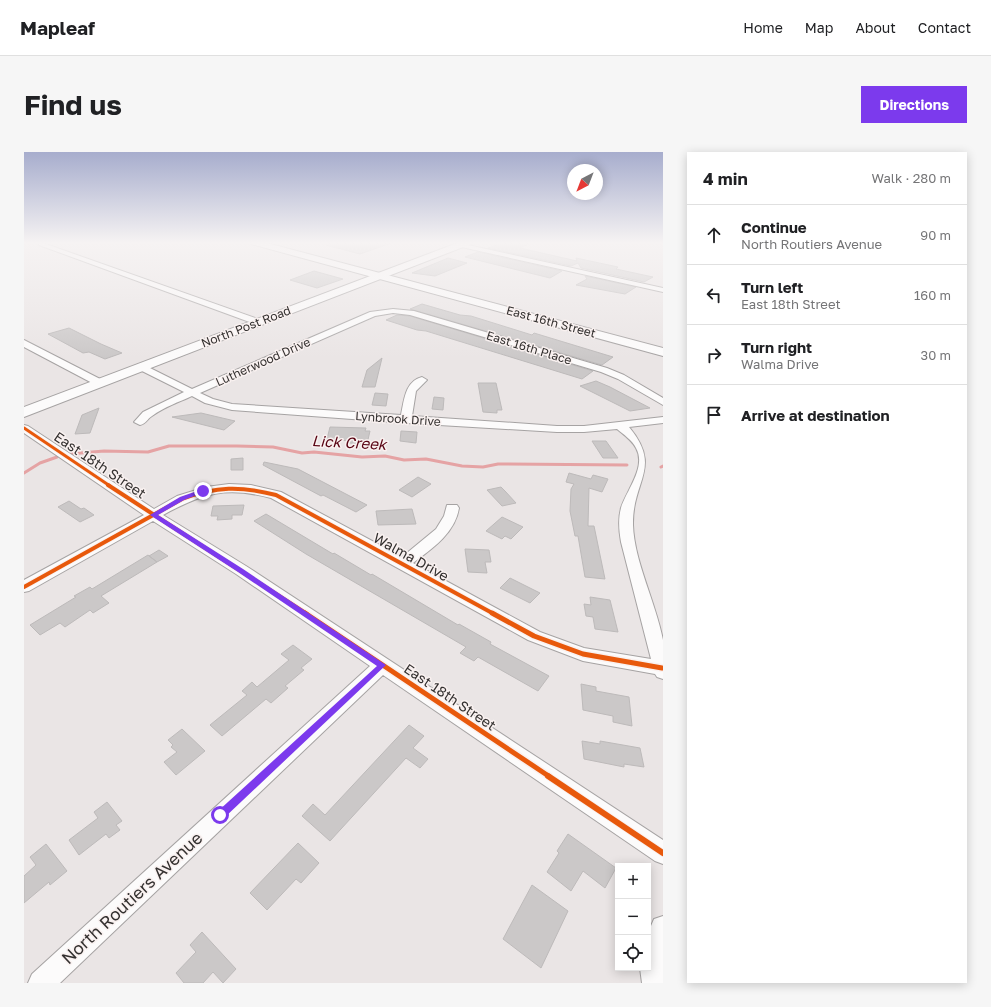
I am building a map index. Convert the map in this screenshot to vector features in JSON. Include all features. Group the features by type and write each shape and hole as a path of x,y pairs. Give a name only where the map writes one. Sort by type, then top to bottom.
{"main road":[{"name":"North Post Road","path":"24,412 366,281"}],"street":[{"path":"143,281 258,322"},
{"name":"East 16th Street","path":"397,281 663,352"},
{"path":"623,281 663,290"},
{"path":"653,288 663,282"},
{"name":"Lutherwood Drive","path":"140,422 144,416 154,410 192,393 373,314 390,311"},
{"name":"East 16th Place","path":"390,311 411,313 604,370 621,377 663,402"},
{"path":"24,343 100,383"},
{"name":"Lynbrook Drive","path":"140,367 212,403 232,407 406,420 557,429 584,428 663,420"},
{"path":"406,420 410,392 413,386 422,380"},
{"path":"619,425 638,443 645,455 644,469 628,508 626,530 663,670"},
{"name":"East 18th Street","path":"24,428 153,515 241,570 663,853"},
{"name":"Walma Drive","path":"24,587 182,499 203,491 234,487 259,490 276,495 521,629 554,644 598,658 663,670"},
{"path":"402,565 446,528 452,518 452,508"},
{"name":"North Routiers Avenue","path":"41,983 382,665"},
{"path":"655,983 652,968 654,950 663,928"}],"building":[{"path":"293,281 338,281 317,288"},
{"path":"584,281 607,281 636,287 625,294 576,285"},
{"path":"422,304 460,315 471,316 532,335 534,333 613,357 602,365 410,309"},
{"path":"397,315 410,316 593,371 582,379 386,320"},
{"path":"69,328 122,353 105,359 89,352 83,353 48,334"},
{"path":"382,358 375,387 362,387 367,370"},
{"path":"596,381 650,408 630,411 580,386"},
{"path":"478,383 496,383 502,410 497,410 497,413 483,412"},
{"path":"375,393 388,394 386,406 372,405"},
{"path":"434,397 444,398 443,410 432,409"},
{"path":"99,408 90,433 75,434 82,415"},
{"path":"201,413 235,421 224,430 172,417"},
{"path":"330,427 366,428 365,431 370,431 367,444 349,443 350,441 327,439"},
{"path":"401,431 417,432 416,443 400,441"},
{"path":"592,441 606,441 618,458 603,458"},
{"path":"243,458 243,470 231,470 231,459"},
{"path":"264,462 298,469 367,505 356,512 323,495 321,496 263,465"},
{"path":"569,473 591,479 593,475 608,479 602,492 589,488 588,526 594,526 605,579 585,577 578,536 575,536 570,511 571,489 574,484 566,482"},
{"path":"418,477 431,484 412,497 399,490"},
{"path":"501,487 516,503 502,506 487,490"},
{"path":"69,501 81,509 84,508 94,515 80,522 58,507"},
{"path":"244,505 242,515 232,515 232,519 217,520 218,516 211,516 213,506"},
{"path":"412,509 416,524 378,525 376,511"},
{"path":"266,514 333,554 334,553 371,575 372,574 458,625 459,624 491,642 490,644 549,676 538,691 478,657 474,661 460,653 466,647 306,554 254,521"},
{"path":"502,517 523,527 511,539 505,536 502,539 486,531"},
{"path":"465,549 489,550 491,562 485,562 487,573 468,572"},
{"path":"159,550 168,556 157,562 149,556"},
{"path":"148,555 157,562 101,596 109,603 93,613 90,610 65,627 60,623 40,635 30,625 76,597 74,596 90,587 92,589"},
{"path":"510,578 540,593 530,603 500,588"},
{"path":"590,597 610,600 618,632 595,629 593,617 586,616 584,604 591,605"},
{"path":"293,645 312,659 301,668 304,670 285,686 288,688 271,703 266,699 222,736 210,725 247,695 242,691 252,682 257,687 289,660 281,654"},
{"path":"581,684 596,687 596,691 629,697 632,726 613,722 613,716 583,710"},
{"path":"409,725 424,736 413,748 428,759 420,768 406,758 330,841 302,816 313,804 325,815"},
{"path":"182,729 205,751 176,775 164,762 177,752 171,747 173,745 168,740"},
{"path":"582,741 600,744 600,741 640,748 644,767 624,764 624,767 584,759"},
{"path":"107,802 122,821 116,825 120,830 109,838 106,834 79,855 69,840 98,818 94,812"},
{"path":"568,834 615,867 615,870 605,888 583,871 571,891 547,872 559,853 557,851"},
{"path":"298,843 319,863 301,883 296,879 267,910 250,893"},
{"path":"46,844 67,871 50,885 49,882 24,903 24,876 36,865 30,857"},
{"path":"532,885 568,911 541,968 503,939"},
{"path":"202,932 236,969 223,983 213,972 203,983 184,983 176,973 196,952 190,945"}],"waterway":[{"name":"Lick Creek","path":"69,454 104,451 148,452 169,446 237,446 273,447 302,453 314,452 362,457 385,456 404,460 426,459 462,466 483,467 498,464 627,465"},
{"name":"Lick Creek","path":"24,473 40,463 57,457"}],"cycle path":[{"path":"24,428 153,515 241,570 663,853"},
{"path":"24,587 182,499 194,494 217,489 251,489 276,495 534,636 583,654 662,668"}],"route":[{"path":"203,491 171,504 153,515 241,570 382,665 220,815"}]}
